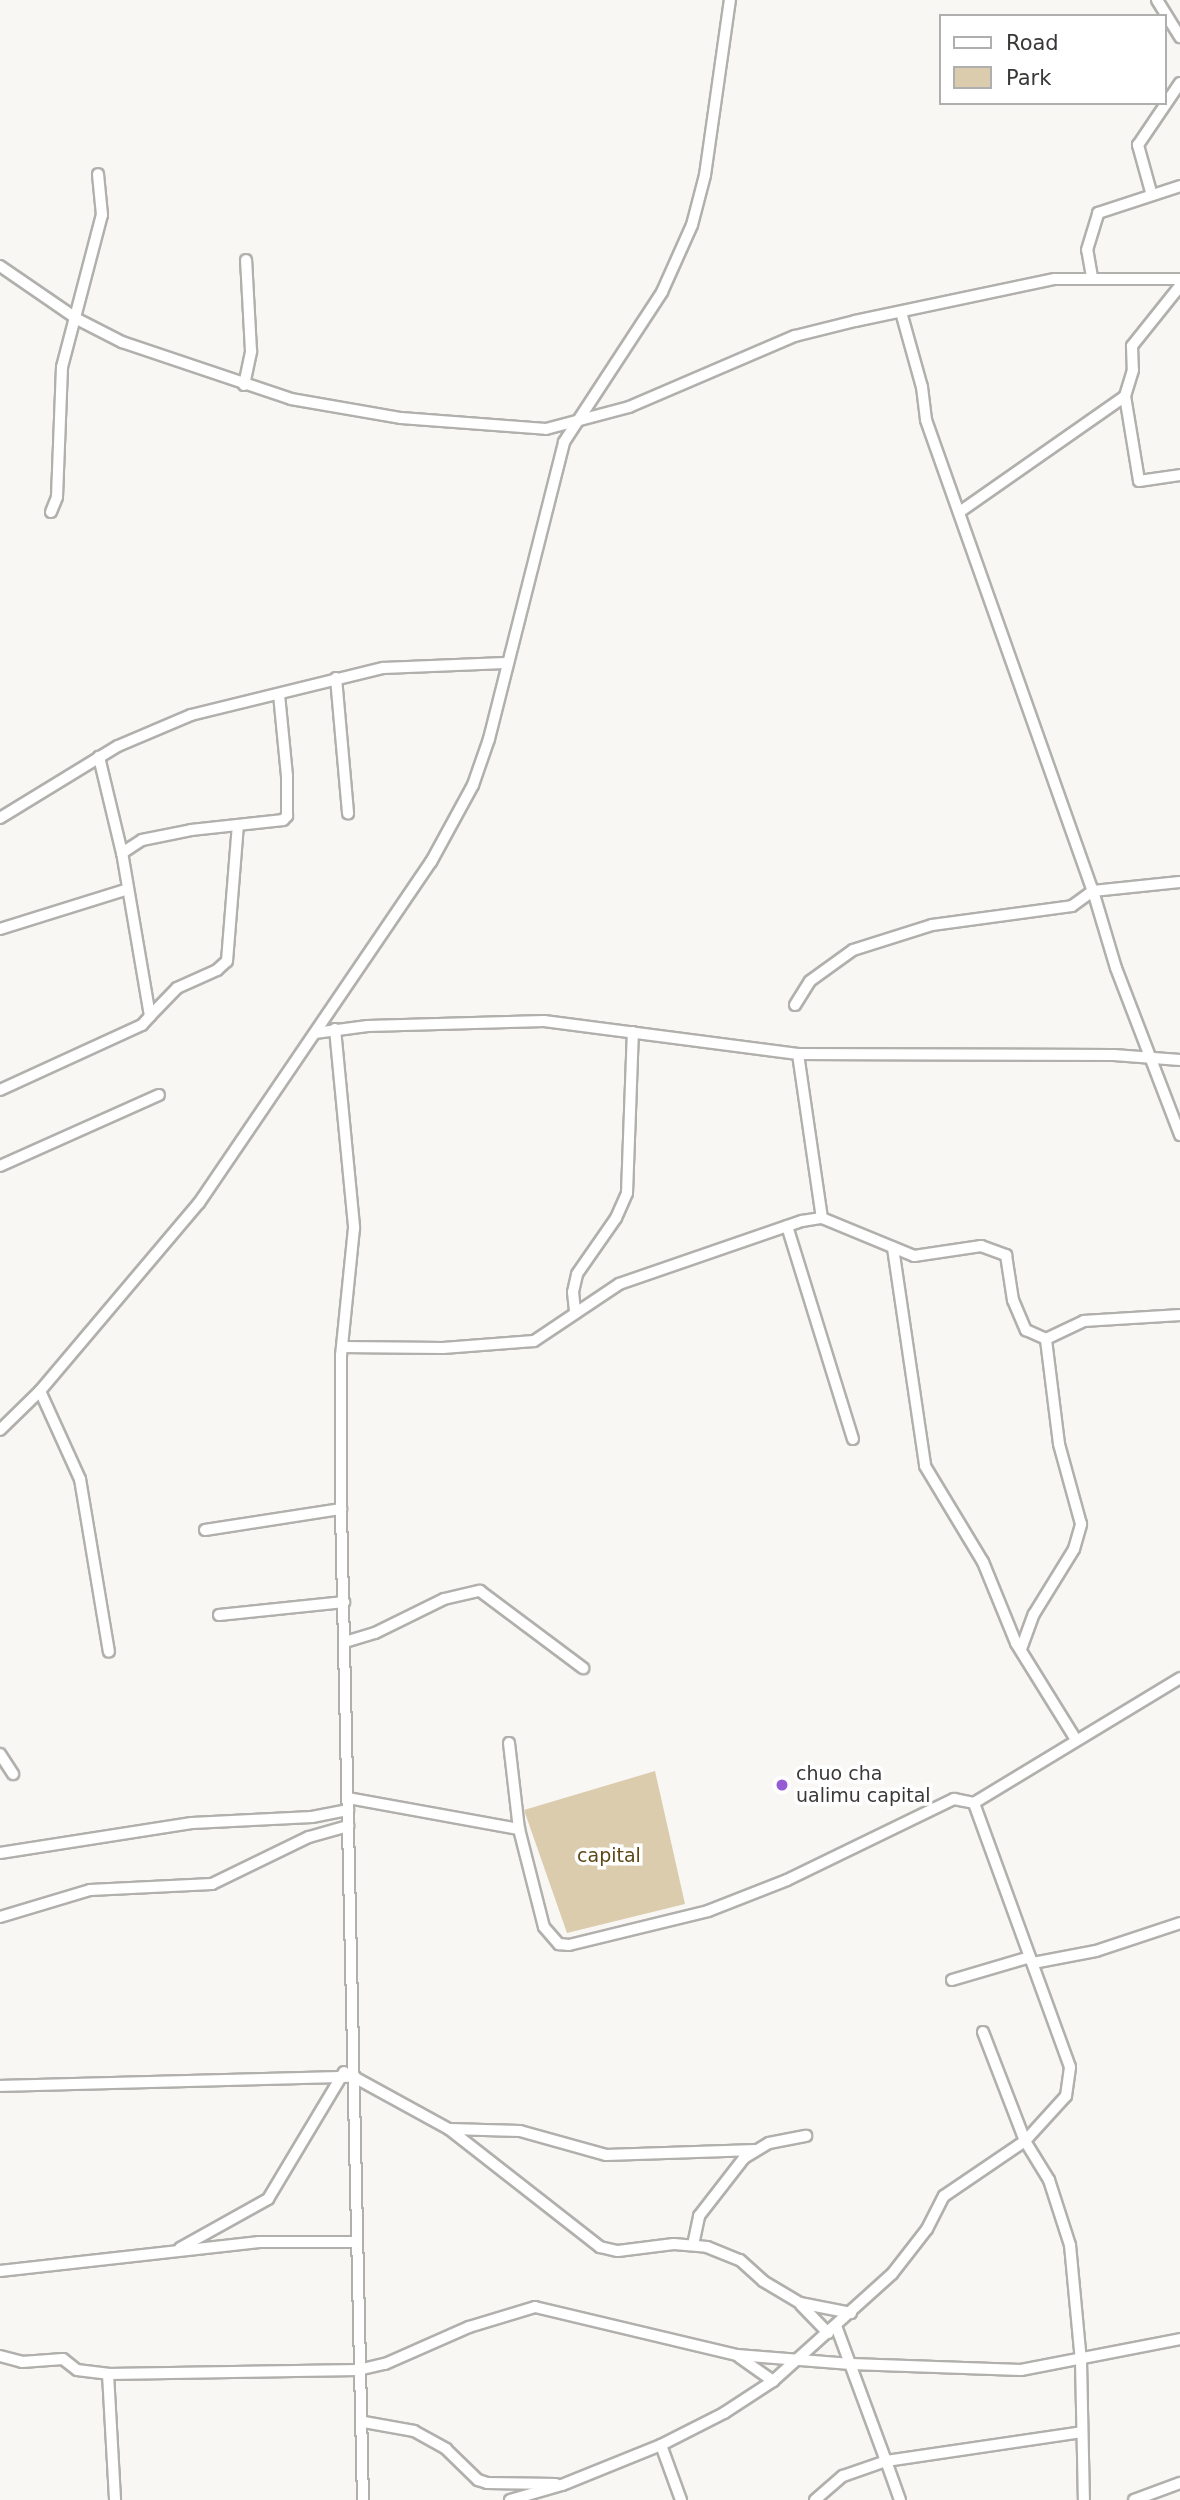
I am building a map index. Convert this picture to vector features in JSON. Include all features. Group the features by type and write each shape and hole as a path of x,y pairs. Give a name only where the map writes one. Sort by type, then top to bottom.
{"street":[{"path":"0,1430 40,1391 199,1203 431,862 473,785 489,739 549,492 570,426 655,302 682,254 705,175 730,0"},
{"path":"1166,14 1180,37"},
{"path":"1166,104 1180,83"},
{"path":"1151,192 1138,145 1165,105"},
{"path":"51,512 57,497 62,367 77,319 102,215 98,174"},
{"path":"1092,277 1087,250 1098,213 1151,192 1180,186"},
{"path":"244,385 251,351 246,260"},
{"path":"0,266 77,319 122,342 244,385 315,404 401,418 546,429 570,426 698,380 795,336 1055,279 1180,279"},
{"path":"1180,286 1132,346 1133,370 1125,396 1139,481 1180,475"},
{"path":"901,312 922,387 926,420 961,511 1029,717 1093,891 1150,1060 1180,1135"},
{"path":"961,511 1125,396"},
{"path":"0,818 150,729 336,678 383,668 506,663"},
{"path":"336,678 348,813"},
{"path":"122,853 142,840 238,825 272,824 287,816 279,695"},
{"path":"99,757 122,853 125,890 151,1003 150,1016"},
{"path":"0,1090 142,1026 177,988 217,971 227,961 238,825"},
{"path":"795,1005 810,982 853,950 932,925 1072,906 1093,891 1180,883"},
{"path":"0,929 125,890"},
{"path":"315,1033 335,1029 544,1021 798,1054 1114,1055 1150,1060 1180,1060"},
{"path":"335,1029 354,1228 342,1347 341,1509 354,2055 358,2370 364,2422 363,2500"},
{"path":"576,1311 573,1292 577,1274 616,1218 627,1193 633,1032"},
{"path":"798,1054 822,1218"},
{"path":"0,1166 159,1095"},
{"path":"342,1347 523,1344 543,1336 576,1311 628,1280 787,1226 822,1218 914,1256 981,1246 1006,1255 1013,1300 1026,1331 1046,1339 1084,1321 1180,1315"},
{"path":"787,1226 853,1438"},
{"path":"893,1248 920,1449 990,1577 1021,1650 1075,1738"},
{"path":"1021,1650 1034,1614 1074,1549 1081,1524 1059,1444 1046,1339"},
{"path":"40,1391 82,1488 110,1652"},
{"path":"205,1530 341,1509"},
{"path":"345,1642 375,1633 444,1599 480,1591 583,1668"},
{"path":"219,1615 344,1602"},
{"path":"509,1743 519,1829 548,1936 559,1944 569,1945 708,1911 787,1880 954,1799 974,1803 1010,1784 1075,1738 1180,1678"},
{"path":"0,1754 13,1774"},
{"path":"348,1798 519,1829"},
{"path":"510,2500 562,2485 661,2445 724,2413 773,2381 800,2361 892,2274 927,2229 944,2196 1025,2141 1066,2096 1071,2078 974,1803"},
{"path":"0,1853 192,1823 312,1817 348,1810"},
{"path":"0,1917 90,1890 212,1884 309,1838 348,1826"},
{"path":"952,1980 1031,1960 1096,1951 1180,1923"},
{"path":"983,2032 1025,2141 1049,2180 1070,2245 1081,2361 1084,2500"},
{"path":"174,2252 268,2199 354,2055"},
{"path":"0,2086 354,2077 449,2129 600,2247 618,2251 693,2245 740,2260 763,2281 800,2304 832,2330 851,2364 900,2500"},
{"path":"449,2129 520,2131 606,2155 757,2150 806,2136"},
{"path":"693,2245 699,2216 738,2165 757,2150"},
{"path":"0,2271 259,2242 355,2242"},
{"path":"800,2304 851,2313"},
{"path":"0,2356 22,2362 63,2359 77,2370 108,2374 358,2370 385,2364 469,2327 535,2307 737,2356 851,2364 1021,2370 1081,2361 1180,2339"},
{"path":"737,2356 773,2381"},
{"path":"108,2374 115,2500"},
{"path":"364,2422 414,2431 446,2449 478,2480 562,2485"},
{"path":"815,2500 843,2476 886,2460 1082,2432"},
{"path":"661,2445 681,2500"},
{"path":"1134,2500 1180,2483"}],"green space":[{"name":"capital","path":"655,1771 685,1904 567,1933 524,1810"}],"place":[{"name":"chuo cha ualimu capital","path":"782,1785"}]}
